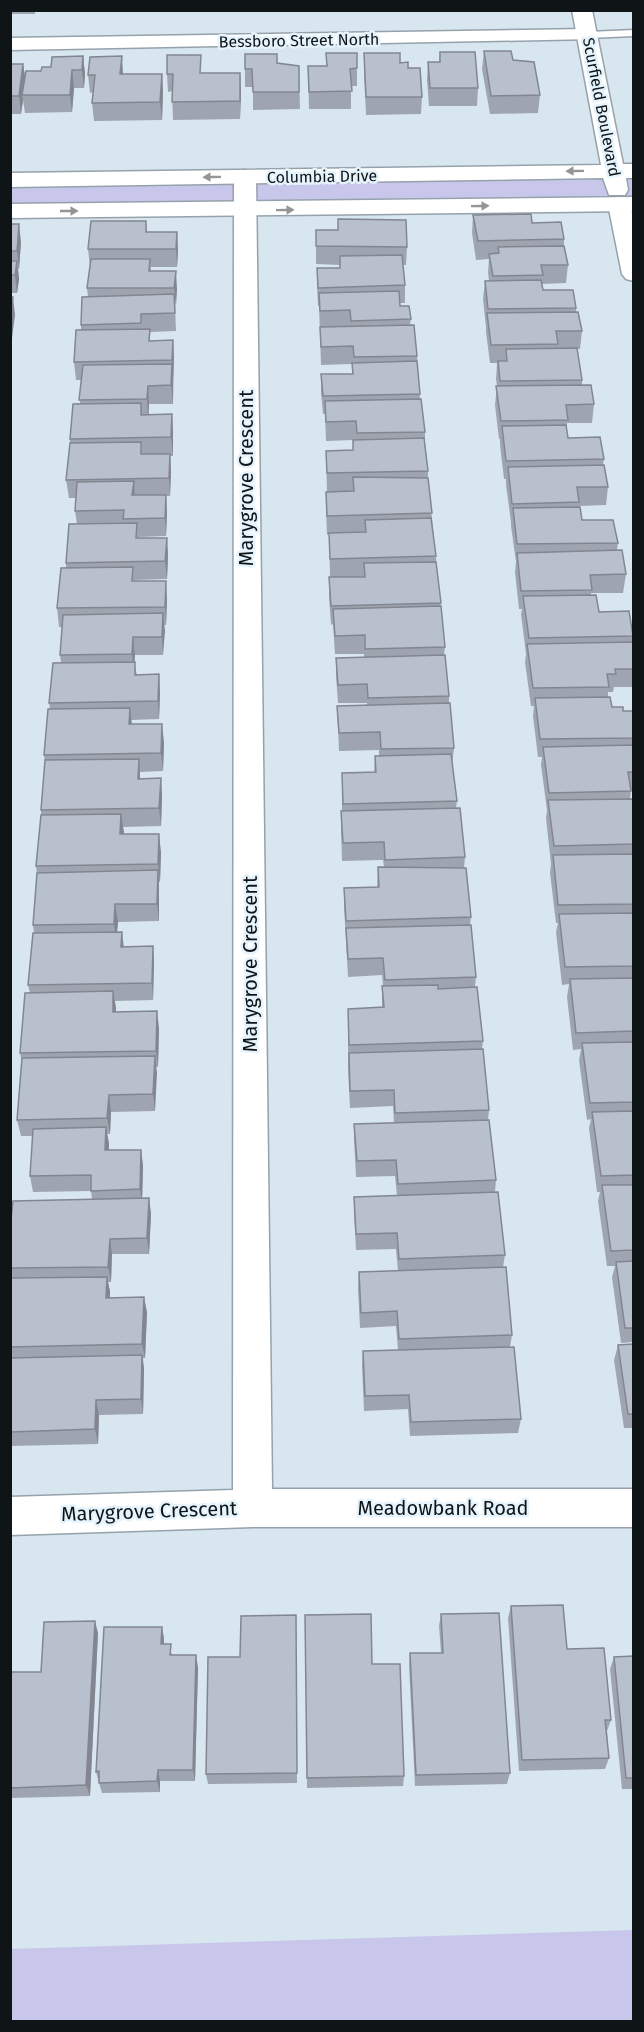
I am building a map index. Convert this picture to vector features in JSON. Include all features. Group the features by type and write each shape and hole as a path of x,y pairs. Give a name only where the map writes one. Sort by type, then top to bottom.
{"street":[{"name":"Scurfield Boulevard","path":"582,10 607,143 624,171 626,204"},
{"name":"Bessboro Street North","path":"10,44 588,35"},
{"name":"Columbia Drive","path":"10,180 624,171"},
{"name":"Marygrove Crescent","path":"10,1516 253,1508 245,177"},
{"name":"Columbia Drive","path":"10,211 626,204"},
{"path":"626,204 633,274"},
{"name":"Meadowbank Road","path":"253,1508 633,1508"}],"lane":[{"path":"588,35 633,33"}],"shaded area":[{"path":"633,171 634,204 11,211 10,180"},
{"path":"633,1930 633,2021 11,2021 11,1949"}],"building":[{"path":"484,51 511,51 513,60 534,62 540,95 491,96"},
{"path":"440,52 475,52 478,88 430,88 428,62 440,62"},
{"path":"326,53 357,53 357,68 350,69 352,91 309,92 308,66 327,66"},
{"path":"364,53 400,53 400,63 408,62 408,68 420,68 422,97 366,97"},
{"path":"245,54 277,54 277,63 299,66 299,92 253,92 252,69 245,69"},
{"path":"167,55 201,55 200,73 240,73 240,101 172,102 173,74 167,74"},
{"path":"83,56 82,70 72,70 70,95 22,95 26,71 41,71 42,67 51,67 52,57"},
{"path":"122,56 120,74 162,74 160,102 92,103 95,75 88,75 90,57"},
{"path":"10,64 23,64 19,96 10,96"},
{"path":"531,214 532,223 561,222 564,239 478,241 473,215"},
{"path":"338,219 406,220 407,247 316,246 316,230 338,230"},
{"path":"91,221 146,221 146,232 177,232 176,249 88,249"},
{"path":"10,224 19,224 17,251 10,251"},
{"path":"564,246 568,265 541,265 543,275 493,276 489,254 499,253 498,247"},
{"path":"402,255 405,285 318,288 317,268 340,268 340,256"},
{"path":"91,259 150,259 149,271 176,271 174,288 87,288"},
{"path":"10,261 17,261 15,275 10,275"},
{"path":"541,280 543,290 573,290 576,308 488,309 485,281"},
{"path":"399,291 400,306 409,306 411,319 351,321 350,310 320,311 319,293"},
{"path":"174,294 175,313 141,314 141,323 81,325 82,297"},
{"path":"10,297 13,297 10,314"},
{"path":"578,312 582,331 556,331 558,344 491,345 487,313"},
{"path":"414,325 417,356 354,357 353,346 321,347 320,327"},
{"path":"150,329 149,341 173,340 172,360 74,362 76,330"},
{"path":"577,348 582,380 500,381 498,361 507,361 506,349"},
{"path":"417,361 420,394 323,396 321,374 353,374 352,363"},
{"path":"172,364 171,385 148,386 147,399 79,400 83,365"},
{"path":"591,385 594,404 566,405 568,420 501,421 496,386"},
{"path":"421,399 425,432 357,433 356,421 326,422 325,401"},
{"path":"141,403 141,415 172,414 171,437 70,439 73,404"},
{"path":"566,425 568,438 600,437 604,459 506,461 502,426"},
{"path":"424,438 428,471 327,473 326,451 353,450 353,440"},
{"path":"141,442 141,454 170,454 169,478 66,480 70,443"},
{"path":"604,465 608,487 577,487 579,502 512,504 508,467"},
{"path":"353,477 428,478 432,513 327,516 326,492 354,491"},
{"path":"134,481 132,495 166,495 165,518 123,519 124,510 75,511 77,482"},
{"path":"580,507 582,520 613,520 618,543 517,544 513,508"},
{"path":"431,518 436,556 330,559 329,533 366,532 365,520"},
{"path":"137,523 136,538 167,538 165,561 66,563 69,524"},
{"path":"622,550 626,574 590,575 592,590 521,591 517,553"},
{"path":"436,562 441,603 331,606 329,577 365,577 364,563"},
{"path":"133,567 132,581 166,581 165,607 57,608 61,568"},
{"path":"596,595 599,612 629,611 633,636 529,638 523,596"},
{"path":"441,606 445,647 365,649 365,635 335,636 333,609"},
{"path":"163,613 162,637 133,637 132,654 60,655 63,615"},
{"path":"633,642 633,669 615,669 616,674 607,674 609,687 533,688 527,644"},
{"path":"445,655 449,696 368,698 367,684 338,685 336,658"},
{"path":"135,662 135,675 159,674 158,701 49,703 53,663"},
{"path":"610,697 612,707 623,707 623,711 633,711 633,738 540,739 535,698"},
{"path":"450,703 454,748 381,749 380,732 339,733 337,706"},
{"path":"130,708 129,724 162,724 161,753 44,755 48,709"},
{"path":"633,745 633,772 628,772 631,791 549,793 543,747"},
{"path":"451,754 457,801 343,804 342,773 376,772 375,756"},
{"path":"139,759 138,779 161,778 159,808 41,810 45,760"},
{"path":"633,799 633,844 554,846 548,800"},
{"path":"460,808 465,857 385,860 384,842 343,843 341,811"},
{"path":"121,814 120,834 159,834 158,864 36,866 41,815"},
{"path":"633,854 633,904 558,905 553,855"},
{"path":"378,867 466,868 471,917 346,921 344,888 379,887"},
{"path":"158,870 157,904 115,904 114,924 33,925 37,873"},
{"path":"633,913 633,966 565,967 559,914"},
{"path":"471,925 476,977 385,980 383,958 348,959 346,928"},
{"path":"122,932 121,947 153,946 152,983 28,985 33,933"},
{"path":"633,978 633,1031 576,1033 570,979"},
{"path":"438,985 438,989 477,987 483,1041 349,1045 348,1009 384,1007 382,986"},
{"path":"113,991 113,1012 157,1011 156,1051 20,1053 25,993"},
{"path":"633,1042 633,1102 590,1103 582,1043"},
{"path":"483,1049 489,1110 395,1113 394,1090 350,1091 349,1053"},
{"path":"155,1056 153,1094 109,1095 107,1118 17,1120 22,1058"},
{"path":"633,1111 633,1175 601,1176 592,1112"},
{"path":"489,1120 496,1180 398,1184 396,1160 357,1161 354,1124"},
{"path":"106,1127 105,1150 141,1150 140,1189 91,1191 91,1175 30,1176 33,1129"},
{"path":"602,1185 633,1185 633,1250 611,1251"},
{"path":"498,1192 505,1255 399,1259 397,1233 356,1234 354,1197"},
{"path":"149,1198 147,1238 110,1239 108,1267 10,1268 13,1201"},
{"path":"633,1261 633,1328 625,1328 616,1262"},
{"path":"506,1267 512,1335 399,1339 397,1311 361,1313 359,1272"},
{"path":"107,1277 106,1298 144,1297 142,1344 10,1347 10,1278"},
{"path":"633,1344 633,1414 628,1414 618,1345"},
{"path":"514,1347 521,1419 411,1422 409,1395 365,1396 363,1351"},
{"path":"142,1355 141,1399 96,1400 95,1429 10,1432 10,1358"},
{"path":"563,1605 567,1649 604,1648 611,1720 605,1720 609,1758 522,1760 511,1606"},
{"path":"499,1613 510,1773 416,1775 410,1653 443,1653 441,1614"},
{"path":"371,1614 372,1664 400,1664 404,1776 307,1778 305,1615"},
{"path":"296,1615 297,1773 206,1774 208,1657 240,1657 241,1616"},
{"path":"95,1621 86,1785 10,1788 10,1672 41,1672 44,1622"},
{"path":"104,1627 162,1627 161,1644 171,1644 170,1655 196,1655 193,1770 158,1770 157,1781 99,1783 99,1771 96,1772"},
{"path":"633,1656 633,1778 626,1778 614,1657"}]}
